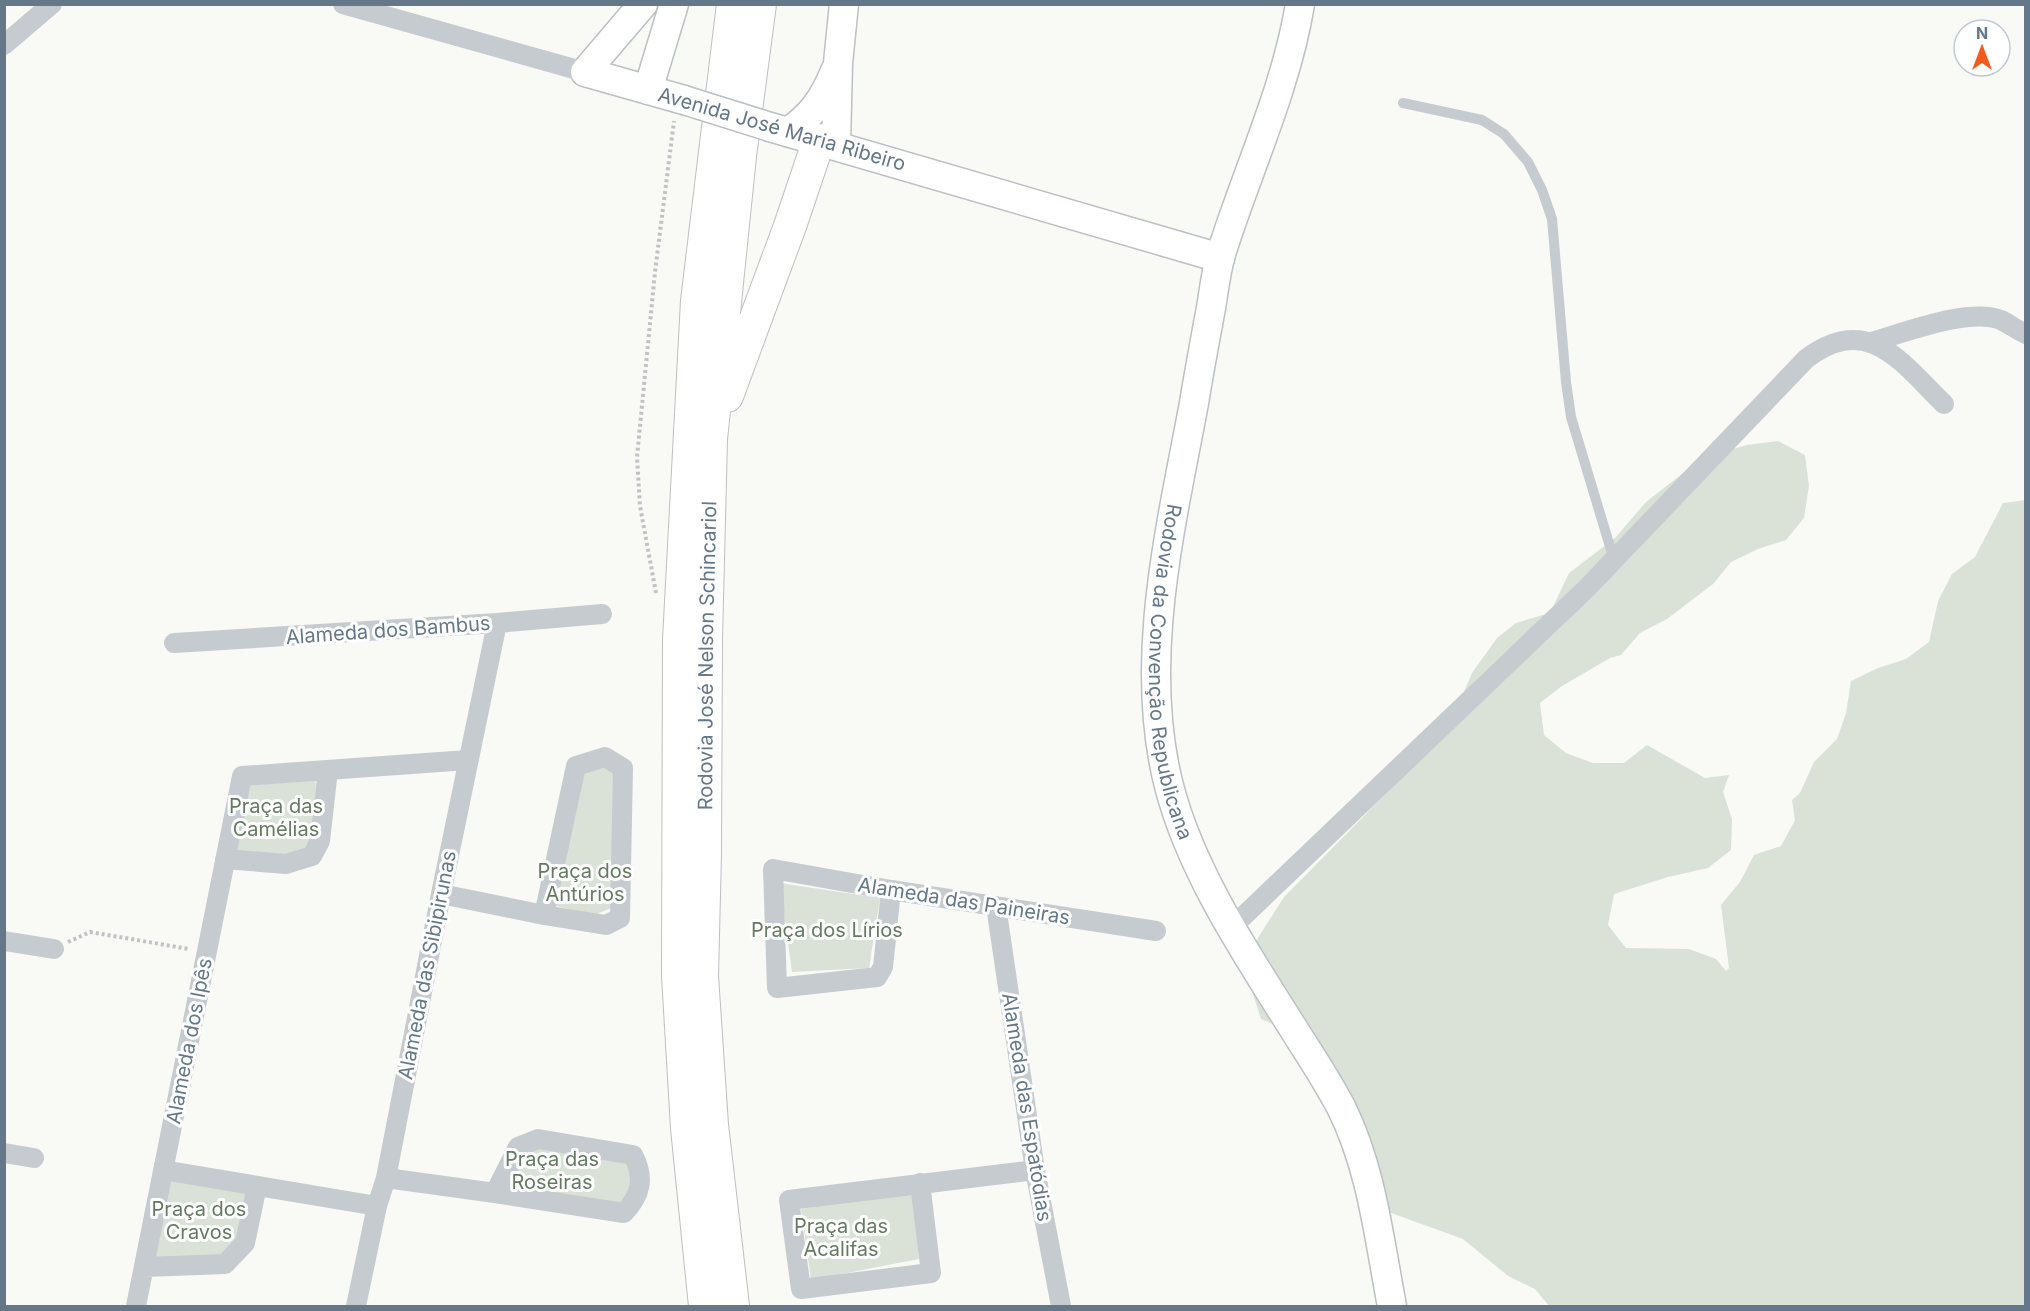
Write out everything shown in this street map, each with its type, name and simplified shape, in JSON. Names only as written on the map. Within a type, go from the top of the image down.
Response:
[{"type":"main road","points":[[585,72],[643,4]]},
{"type":"main road","points":[[648,90],[674,4]]},
{"type":"main road","name":"Rodovia José Nelson Schincariol","points":[[705,1306],[687,1128],[678,976],[679,640],[697,301],[733,4]]},
{"type":"main road","name":"Rodovia José Nelson Schincariol","points":[[733,1306],[712,1125],[702,976],[706,639],[711,439],[736,188],[760,4]]},
{"type":"main road","points":[[711,439],[790,226],[827,143],[844,4]]},
{"type":"main road","name":"Rodovia da Convenção Republicana","points":[[1300,4],[1280,83],[1220,258],[1161,581],[1157,694],[1160,746],[1169,788],[1185,832],[1231,928],[1326,1081],[1356,1140],[1366,1169],[1392,1306]]},
{"type":"main road","points":[[779,130],[805,121],[828,88],[838,63]]},
{"type":"main road","name":"Avenida José Maria Ribeiro","points":[[585,72],[1220,258]]},
{"type":"street","points":[[4,45],[52,4]]},
{"type":"street","name":"Avenida José Maria Ribeiro","points":[[343,4],[585,72]]},
{"type":"street","points":[[1231,928],[1578,596],[1806,359],[1821,348],[1845,340],[1871,342],[1951,319],[1975,317],[1999,319],[2025,334]]},
{"type":"street","points":[[1871,342],[1888,351],[1944,404]]},
{"type":"street","name":"Alameda dos Bambus","points":[[174,643],[497,623],[602,614]]},
{"type":"street","name":"Alameda das Sibipirunas","points":[[356,1306],[376,1206],[386,1178],[497,623]]},
{"type":"street","points":[[441,894],[544,915],[606,925],[620,918],[623,768],[605,757],[576,766],[544,915]]},
{"type":"street","points":[[225,859],[286,864],[312,856],[320,841],[328,771],[468,760]]},
{"type":"street","name":"Alameda dos Ipês","points":[[136,1306],[242,776],[328,771]]},
{"type":"street","name":"Alameda das Paineiras","points":[[891,890],[883,967],[877,977],[777,988],[774,869],[891,890],[1156,931]]},
{"type":"street","name":"Alameda das Espatódias","points":[[996,906],[1035,1170],[1061,1306]]},
{"type":"street","points":[[4,941],[54,949]]},
{"type":"street","points":[[386,1178],[495,1192],[624,1213],[634,1203],[640,1190],[637,1163],[633,1155],[538,1139],[518,1147],[495,1192]]},
{"type":"street","points":[[4,1153],[34,1158]]},
{"type":"street","points":[[163,1170],[376,1206]]},
{"type":"street","points":[[920,1183],[931,1273],[801,1289],[789,1200],[920,1183],[1035,1170]]},
{"type":"street","points":[[144,1267],[225,1264],[245,1243],[257,1186]]},
{"type":"lane","points":[[1402,103],[1482,120],[1497,129],[1528,162],[1542,190],[1552,219],[1571,417],[1614,560]]},
{"type":"path","points":[[54,949],[90,932],[207,951]]},
{"type":"green space","points":[[1778,441],[1805,455],[1809,486],[1804,518],[1786,540],[1758,549],[1731,562],[1713,584],[1667,619],[1640,633],[1621,655],[1610,658],[1562,686],[1540,703],[1544,735],[1566,753],[1593,763],[1624,763],[1647,745],[1705,778],[1729,775],[1723,792],[1732,819],[1731,850],[1708,868],[1668,877],[1614,894],[1608,925],[1626,948],[1689,949],[1716,959],[1726,971],[1729,968],[1721,905],[1740,882],[1754,855],[1781,846],[1795,820],[1792,800],[1800,793],[1814,762],[1837,739],[1846,713],[1851,681],[1878,668],[1906,659],[1929,642],[1938,601],[1952,574],[1975,557],[2003,503],[2025,500],[2025,1306],[1549,1306],[1535,1289],[1508,1276],[1463,1239],[1383,1210],[1309,1047],[1261,1019],[1253,994],[1251,966],[1256,941],[1284,897],[1437,742],[1452,720],[1472,673],[1497,638],[1516,623],[1551,611],[1569,573],[1615,538],[1646,502],[1692,466],[1719,453],[1747,445]]},
{"type":"green space","name":"Praça dos Antúrios","points":[[602,765],[616,771],[614,907],[594,915],[551,905],[579,770]]},
{"type":"green space","name":"Praça das Camélias","points":[[316,775],[315,834],[308,851],[288,860],[229,854],[244,777]]},
{"type":"green space","name":"Praça dos Lírios","points":[[780,883],[880,898],[869,968],[792,972]]},
{"type":"green space","name":"Praça das Roseiras","points":[[539,1143],[627,1159],[634,1187],[623,1208],[504,1187],[519,1151]]},
{"type":"green space","name":"Praça dos Cravos","points":[[165,1173],[255,1187],[244,1242],[224,1262],[147,1265]]},
{"type":"green space","name":"Praça das Acalifas","points":[[914,1190],[919,1259],[811,1280],[801,1209]]}]
